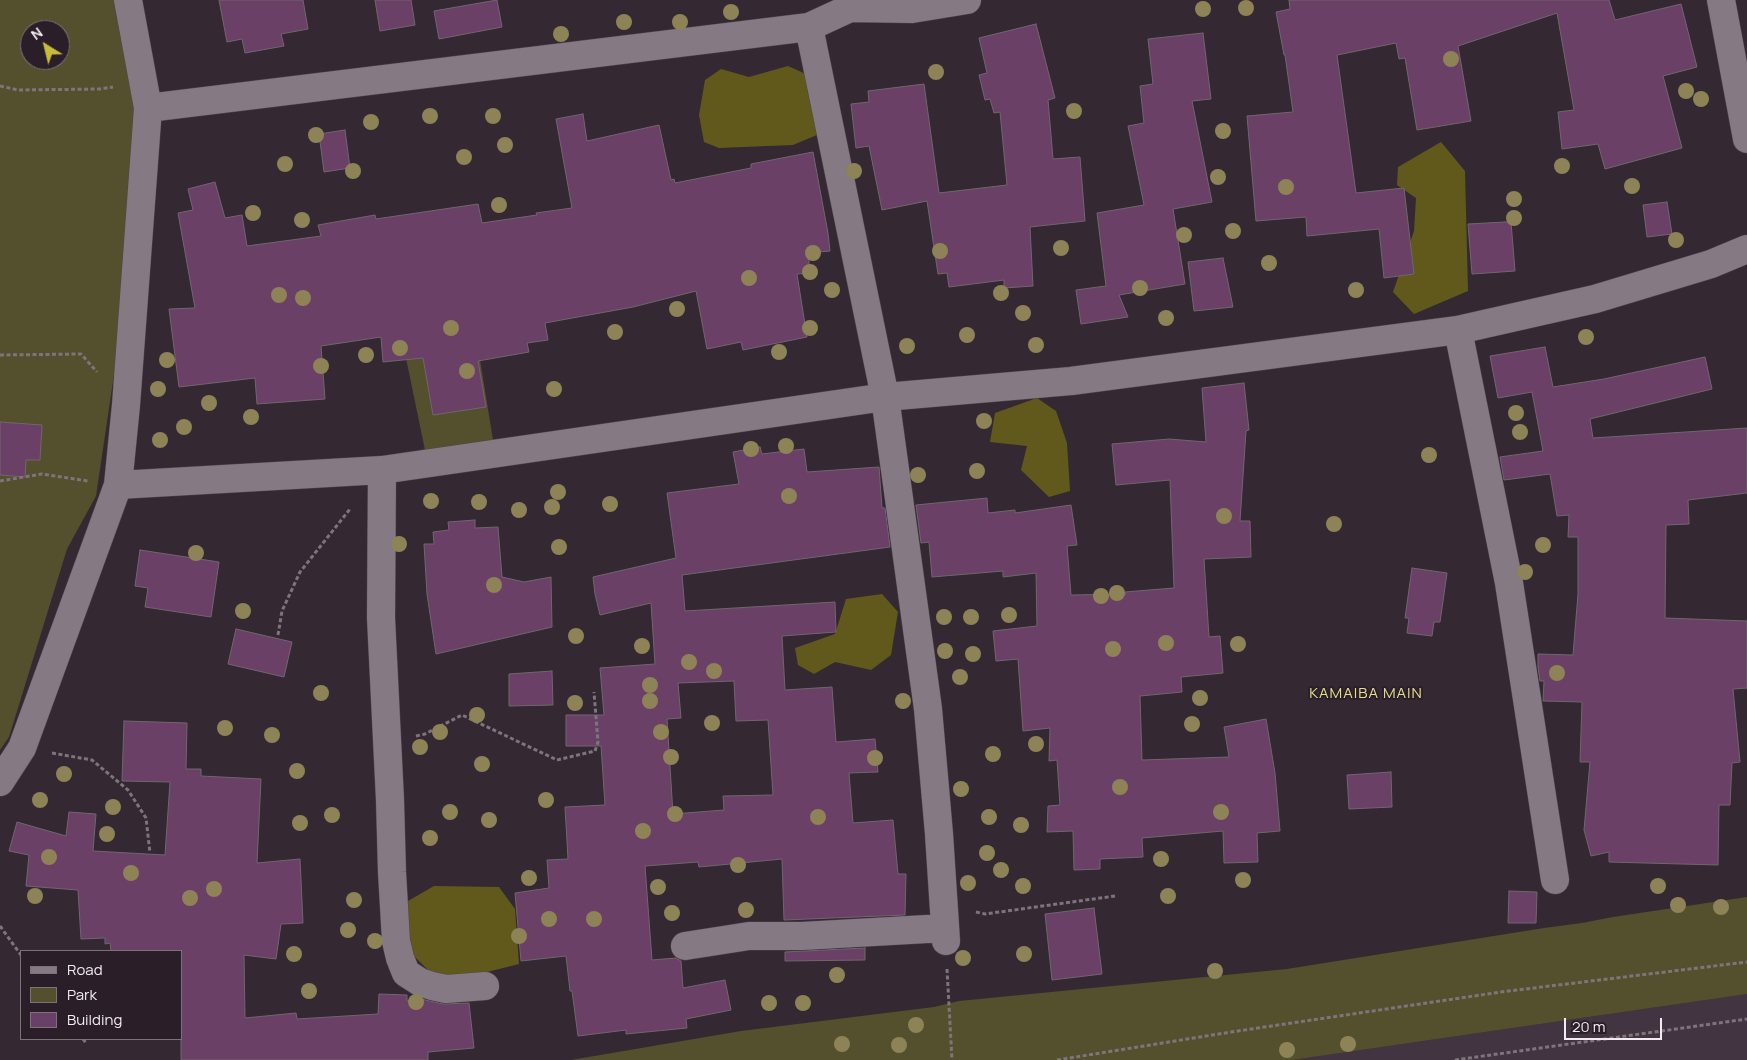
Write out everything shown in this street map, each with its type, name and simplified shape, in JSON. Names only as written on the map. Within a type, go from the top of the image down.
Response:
[{"type":"street","points":[[0,782],[22,748],[118,485],[126,404],[148,108],[128,0]]},
{"type":"street","points":[[148,108],[809,27],[849,4],[912,9],[967,0]]},
{"type":"street","points":[[1721,0],[1747,139]]},
{"type":"street","points":[[685,946],[749,936],[802,936],[945,924],[928,709],[885,397],[809,27]]},
{"type":"street","points":[[118,485],[382,470],[885,397],[1071,381],[1458,330],[1594,299],[1711,264],[1747,249]]},
{"type":"street","points":[[1458,330],[1509,584],[1554,880]]},
{"type":"street","points":[[382,470],[381,618],[396,941],[406,973],[420,982],[446,989],[485,986]]},
{"type":"path","points":[[0,86],[18,90],[100,89],[143,80]]},
{"type":"path","points":[[0,355],[81,354],[126,404]]},
{"type":"path","points":[[0,481],[42,474],[118,485]]},
{"type":"path","points":[[278,634],[282,611],[300,572],[352,507]]},
{"type":"path","points":[[387,745],[425,734],[462,715],[557,760],[594,752],[598,742],[594,692]]},
{"type":"path","points":[[22,748],[92,760],[128,790],[146,818],[150,853]]},
{"type":"path","points":[[952,1060],[945,924],[984,914],[1114,896]]},
{"type":"path","points":[[0,926],[20,954]]},
{"type":"path","points":[[1057,1060],[1241,1030],[1501,992],[1747,962]]},
{"type":"path","points":[[1454,1060],[1747,1019]]},
{"type":"shaded area","points":[[788,66],[808,75],[824,132],[793,145],[719,148],[704,142],[699,115],[705,80],[721,69],[749,77]]},
{"type":"shaded area","points":[[1441,142],[1465,171],[1468,291],[1414,314],[1393,292],[1414,231],[1416,198],[1397,185],[1398,167]]},
{"type":"shaded area","points":[[1037,398],[1056,411],[1067,443],[1070,491],[1049,497],[1021,470],[1027,446],[990,442],[995,413]]},
{"type":"shaded area","points":[[882,594],[898,612],[891,655],[871,670],[835,662],[814,674],[798,665],[795,648],[835,634],[846,599]]},
{"type":"shaded area","points":[[434,886],[499,887],[515,909],[519,964],[459,979],[430,972],[408,950],[401,905]]},
{"type":"shaded area","points":[[1747,994],[1747,1060],[1292,1060]]},
{"type":"green space","points":[[0,0],[120,0],[145,116],[124,307],[96,496],[67,549],[9,737],[0,750]]},
{"type":"green space","points":[[465,267],[493,440],[425,450],[389,276]]},
{"type":"green space","points":[[1747,897],[1747,994],[1292,1060],[571,1060],[741,1031],[934,1007],[959,1001],[1287,969]]},
{"type":"building","points":[[219,0],[303,0],[308,29],[281,34],[284,46],[245,53],[242,39],[227,42]]},
{"type":"building","points":[[375,0],[411,0],[415,25],[380,31]]},
{"type":"building","points":[[497,0],[502,27],[439,39],[434,11]]},
{"type":"building","points":[[1289,0],[1609,0],[1615,20],[1681,4],[1697,67],[1663,76],[1682,148],[1605,169],[1598,144],[1562,149],[1558,112],[1574,110],[1557,13],[1458,46],[1471,121],[1417,130],[1405,58],[1399,59],[1396,43],[1337,55],[1356,193],[1404,188],[1414,274],[1384,278],[1379,229],[1307,236],[1306,217],[1256,221],[1247,116],[1293,112],[1285,55],[1276,12],[1290,9]]},
{"type":"building","points":[[1036,24],[1055,98],[1048,100],[1053,159],[1080,157],[1085,221],[1030,227],[1033,286],[1004,288],[1004,280],[949,287],[947,273],[938,274],[927,201],[882,210],[869,146],[856,148],[851,104],[869,102],[868,91],[924,84],[939,193],[1007,185],[1000,112],[994,113],[990,99],[985,100],[979,75],[987,73],[979,38]]},
{"type":"building","points":[[1203,33],[1211,99],[1192,101],[1212,202],[1173,209],[1185,284],[1119,295],[1128,317],[1081,324],[1076,290],[1106,286],[1097,213],[1144,205],[1128,126],[1144,123],[1140,86],[1153,84],[1148,39]]},
{"type":"building","points":[[583,114],[587,141],[659,125],[671,180],[674,179],[675,183],[751,168],[751,164],[813,152],[830,251],[808,253],[810,273],[797,274],[807,337],[743,350],[741,342],[707,349],[696,291],[633,307],[545,323],[548,340],[527,343],[529,352],[478,361],[486,407],[433,415],[423,358],[383,362],[381,337],[321,346],[325,399],[257,404],[255,378],[179,387],[169,309],[195,308],[178,213],[193,210],[188,189],[215,182],[225,218],[242,215],[247,246],[321,236],[318,225],[375,215],[376,219],[478,204],[482,223],[537,215],[536,213],[572,208],[556,119]]},
{"type":"building","points":[[345,130],[350,168],[324,172],[319,134]]},
{"type":"building","points":[[1667,202],[1672,234],[1647,237],[1643,205]]},
{"type":"building","points":[[1511,222],[1515,271],[1472,274],[1468,224]]},
{"type":"building","points":[[1223,258],[1233,307],[1194,311],[1188,262]]},
{"type":"building","points":[[1545,347],[1553,387],[1604,379],[1705,357],[1712,389],[1590,419],[1593,438],[1747,428],[1747,493],[1688,500],[1689,524],[1666,525],[1665,618],[1747,621],[1747,688],[1733,689],[1740,762],[1732,763],[1730,805],[1719,805],[1718,865],[1609,862],[1609,852],[1591,856],[1584,830],[1590,762],[1580,762],[1582,702],[1543,701],[1544,681],[1540,681],[1538,667],[1538,654],[1573,655],[1578,594],[1578,537],[1568,537],[1569,515],[1557,516],[1550,474],[1504,480],[1500,457],[1543,451],[1532,392],[1498,398],[1490,356]]},
{"type":"building","points":[[1244,383],[1249,430],[1246,431],[1240,521],[1250,521],[1251,557],[1204,559],[1209,637],[1220,636],[1223,673],[1181,677],[1182,692],[1140,696],[1142,760],[1229,757],[1224,727],[1266,719],[1275,773],[1280,831],[1257,833],[1258,862],[1224,863],[1223,831],[1142,838],[1143,857],[1100,859],[1100,869],[1074,870],[1073,831],[1047,832],[1048,806],[1060,805],[1057,760],[1049,761],[1050,728],[1023,731],[1018,659],[996,661],[993,631],[1037,626],[1036,573],[1003,577],[1003,571],[932,577],[929,542],[921,543],[916,505],[987,498],[988,513],[1015,510],[1015,513],[1071,505],[1077,545],[1067,546],[1071,595],[1126,594],[1125,592],[1174,588],[1170,480],[1116,485],[1112,444],[1169,439],[1206,442],[1202,388]]},
{"type":"building","points":[[0,422],[42,425],[40,460],[26,460],[25,477],[0,475]]},
{"type":"building","points":[[760,447],[762,454],[804,449],[807,472],[879,467],[882,508],[885,508],[890,547],[682,575],[685,611],[835,602],[836,632],[782,636],[785,690],[832,687],[836,742],[875,739],[878,772],[849,773],[853,823],[893,820],[898,874],[906,874],[905,915],[784,920],[782,859],[699,867],[698,862],[645,866],[652,960],[676,958],[681,961],[683,988],[725,980],[731,1010],[686,1019],[687,1028],[626,1034],[626,1030],[578,1036],[566,956],[521,961],[515,893],[549,888],[547,860],[568,859],[565,807],[605,805],[601,746],[566,746],[566,715],[604,715],[600,668],[655,664],[651,603],[600,615],[593,577],[676,558],[667,493],[739,484],[733,452]],"holes":[[[734,681],[736,721],[768,720],[773,795],[723,796],[724,810],[673,814],[667,719],[681,718],[678,683]]]},
{"type":"building","points":[[475,520],[475,528],[498,527],[502,577],[524,582],[551,577],[552,627],[436,654],[427,594],[424,544],[434,544],[433,532],[449,530],[448,522]]},
{"type":"building","points":[[140,550],[219,562],[211,617],[145,607],[148,588],[135,586]]},
{"type":"building","points":[[1412,568],[1447,573],[1440,622],[1434,622],[1432,636],[1407,633],[1409,618],[1405,618]]},
{"type":"building","points":[[236,629],[292,642],[284,677],[228,664]]},
{"type":"building","points":[[552,671],[553,705],[509,706],[509,674]]},
{"type":"building","points":[[124,721],[187,723],[186,769],[201,769],[201,776],[261,779],[257,863],[300,859],[303,923],[281,924],[276,959],[244,955],[245,1018],[296,1013],[297,1019],[378,1014],[379,994],[407,995],[407,1001],[421,999],[443,1004],[469,1003],[474,1048],[428,1052],[428,1060],[181,1060],[182,950],[111,950],[110,943],[105,944],[105,938],[81,939],[78,890],[26,886],[29,855],[9,851],[17,822],[66,836],[69,812],[96,814],[93,851],[165,855],[170,782],[122,781]]},
{"type":"building","points":[[1391,772],[1392,807],[1349,809],[1347,775]]},
{"type":"building","points":[[1509,891],[1537,892],[1536,923],[1508,923]]},
{"type":"building","points":[[1094,908],[1102,974],[1052,980],[1045,914]]},
{"type":"building","points":[[865,948],[865,960],[785,961],[785,952]]},
{"type":"district","name":"KAMAIBA MAIN","points":[[1366,694]]}]
